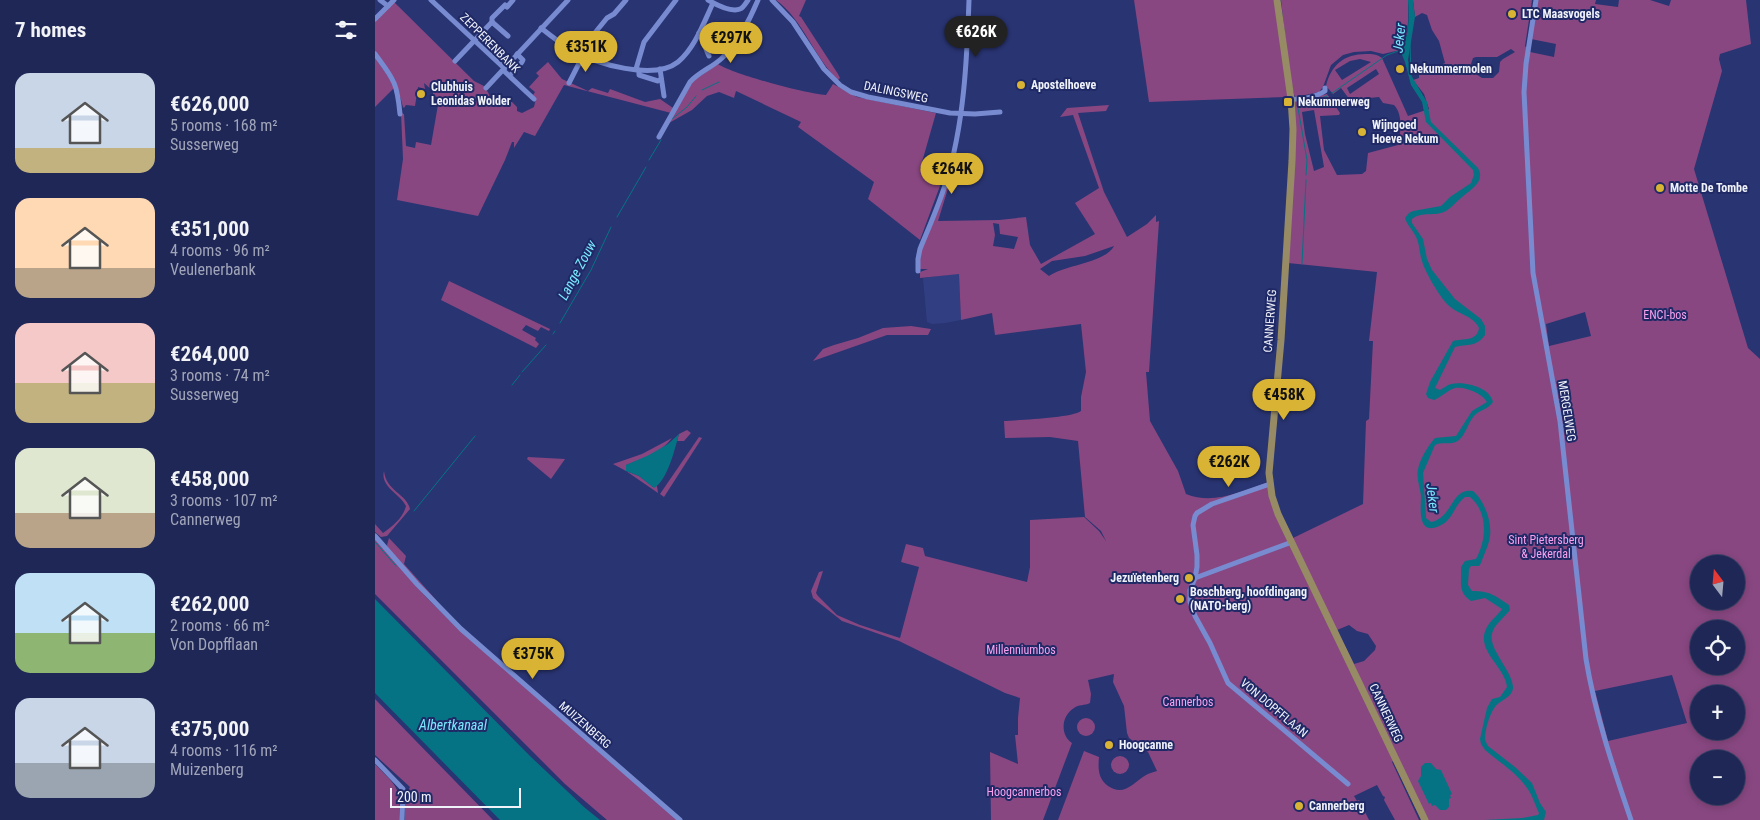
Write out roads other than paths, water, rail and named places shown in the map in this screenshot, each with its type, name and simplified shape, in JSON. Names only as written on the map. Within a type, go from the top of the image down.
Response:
[{"type":"main road","name":"CANNERWEG","points":[[1277,0],[1291,99],[1293,161],[1281,340],[1269,465],[1270,484],[1274,503],[1425,820]]},
{"type":"street","points":[[380,0],[387,6]]},
{"type":"street","points":[[375,19],[394,0]]},
{"type":"street","name":"ZEPPERENBANK","points":[[431,0],[475,40],[535,100]]},
{"type":"street","points":[[500,0],[505,5]]},
{"type":"street","points":[[455,60],[493,22],[492,18],[513,0]]},
{"type":"street","points":[[486,88],[568,0]]},
{"type":"street","points":[[569,83],[594,34],[626,0]]},
{"type":"street","points":[[661,79],[658,81],[639,75],[638,70],[644,42],[676,0]]},
{"type":"street","points":[[708,0],[737,10],[742,8],[748,0]]},
{"type":"street","points":[[659,137],[690,82],[725,56],[748,20],[758,0]]},
{"type":"street","name":"DALINGSWEG","points":[[771,0],[793,22],[824,69],[840,85],[851,92],[960,115],[1000,112]]},
{"type":"street","points":[[918,271],[920,249],[947,181],[960,115],[968,35],[969,0]]},
{"type":"street","name":"MERGELWEG","points":[[1536,0],[1526,64],[1524,92],[1533,273],[1560,421],[1589,682],[1631,820]]},
{"type":"street","points":[[541,28],[561,44],[582,55],[616,66],[638,70],[660,69],[680,60],[699,33],[713,3]]},
{"type":"street","points":[[493,22],[507,36]]},
{"type":"street","points":[[699,33],[709,56]]},
{"type":"street","points":[[375,54],[394,80],[397,88],[400,114]]},
{"type":"street","points":[[511,73],[522,62],[517,54]]},
{"type":"street","points":[[660,69],[665,96]]},
{"type":"street","points":[[1291,99],[1321,93],[1325,91],[1325,88]]},
{"type":"street","name":"VON DOPFFLAAN","points":[[1270,484],[1217,502],[1197,513],[1193,519],[1197,555],[1195,578],[1189,594],[1192,609],[1228,683],[1348,784]]},
{"type":"street","name":"MUIZENBERG","points":[[375,536],[417,584],[461,629],[680,820]]},
{"type":"street","points":[[381,544],[387,538]]},
{"type":"street","points":[[1195,578],[1292,542]]},
{"type":"street","points":[[375,760],[403,789],[402,820]]},
{"type":"water","points":[[1408,0],[1413,0],[1415,17],[1408,60],[1411,75],[1427,102],[1431,122],[1478,168],[1480,173],[1479,182],[1448,210],[1437,214],[1420,215],[1412,219],[1412,223],[1423,239],[1427,259],[1432,270],[1455,299],[1481,319],[1485,326],[1485,335],[1479,342],[1455,347],[1435,388],[1440,390],[1451,384],[1469,384],[1487,392],[1493,402],[1474,416],[1459,440],[1453,443],[1435,445],[1423,473],[1426,518],[1431,522],[1444,515],[1456,498],[1466,491],[1473,491],[1477,495],[1486,511],[1490,524],[1488,546],[1479,566],[1471,566],[1469,569],[1468,585],[1472,591],[1488,593],[1509,605],[1510,610],[1496,625],[1492,637],[1496,652],[1509,674],[1513,688],[1508,697],[1493,710],[1485,740],[1488,746],[1532,783],[1546,812],[1544,820],[1484,820],[1522,818],[1538,815],[1539,813],[1531,794],[1523,783],[1485,750],[1480,739],[1487,708],[1492,699],[1500,697],[1507,687],[1505,679],[1484,643],[1487,627],[1502,609],[1485,598],[1471,601],[1464,594],[1461,586],[1461,567],[1465,561],[1476,559],[1484,535],[1483,518],[1480,510],[1470,497],[1465,497],[1447,521],[1437,527],[1426,527],[1421,518],[1418,472],[1425,453],[1435,438],[1456,436],[1472,411],[1487,402],[1478,394],[1464,388],[1452,389],[1434,400],[1428,398],[1426,394],[1430,382],[1453,341],[1469,339],[1475,336],[1479,328],[1469,318],[1448,305],[1437,290],[1424,266],[1417,238],[1405,218],[1413,211],[1441,206],[1450,197],[1471,183],[1474,175],[1473,170],[1426,122],[1422,102],[1411,85],[1400,50],[1407,33],[1409,19]]},
{"type":"water","points":[[679,434],[667,471],[659,484],[654,488],[639,476],[626,471],[626,465],[668,444]]},
{"type":"water","name":"Albertkanaal","points":[[375,599],[530,756],[600,820],[500,820],[375,693]]},
{"type":"water","points":[[1425,763],[1431,763],[1436,769],[1441,770],[1452,794],[1449,799],[1449,807],[1446,810],[1440,810],[1435,805],[1429,804],[1418,781],[1421,776],[1421,767]]},
{"type":"waterway","name":"Jeker","points":[[1410,42],[1411,76]]},
{"type":"waterway","name":"Jeker","points":[[1332,93],[1387,55],[1401,50]]},
{"type":"waterway","name":"Lange Zouw","points":[[702,90],[719,82]]},
{"type":"waterway","name":"Lange Zouw","points":[[672,119],[687,107],[696,96]]},
{"type":"waterway","points":[[1306,175],[1307,160],[1298,108],[1299,105],[1327,96]]},
{"type":"waterway","name":"Lange Zouw","points":[[649,160],[661,140]]},
{"type":"waterway","name":"Lange Zouw","points":[[617,217],[646,167]]},
{"type":"waterway","points":[[1302,264],[1306,180]]},
{"type":"waterway","name":"Lange Zouw","points":[[560,323],[591,270],[611,227]]},
{"type":"waterway","name":"Lange Zouw","points":[[522,372],[546,345]]},
{"type":"waterway","name":"Lange Zouw","points":[[512,385],[520,375]]},
{"type":"waterway","name":"Lange Zouw","points":[[414,511],[475,436]]},
{"type":"waterway","points":[[375,542],[396,566]]},
{"type":"place","name":"LTC Maasvogels","points":[[1512,14]]},
{"type":"place","name":"Nekummermolen","points":[[1400,69]]},
{"type":"place","name":"Apostelhoeve","points":[[1021,85]]},
{"type":"place","name":"Clubhuis Leonidas Wolder","points":[[421,94]]},
{"type":"place","name":"Nekummerweg","points":[[1288,102]]},
{"type":"place","name":"Wijngoed Hoeve Nekum","points":[[1362,132]]},
{"type":"place","name":"Motte De Tombe","points":[[1660,188]]},
{"type":"place","name":"Jezuïetenberg","points":[[1189,578]]},
{"type":"place","name":"Boschberg, hoofdingang (NATO-berg)","points":[[1180,599]]},
{"type":"place","name":"Hoogcanne","points":[[1109,745]]},
{"type":"place","name":"Cannerberg","points":[[1299,806]]},
{"type":"park label","name":"ENCI-bos","points":[[1665,315]]},
{"type":"park label","name":"Sint Pietersberg & Jekerdal","points":[[1546,547]]},
{"type":"park label","name":"Millenniumbos","points":[[1021,650]]},
{"type":"park label","name":"Cannerbos","points":[[1188,702]]},
{"type":"park label","name":"Hoogcannerbos","points":[[1024,792]]}]
